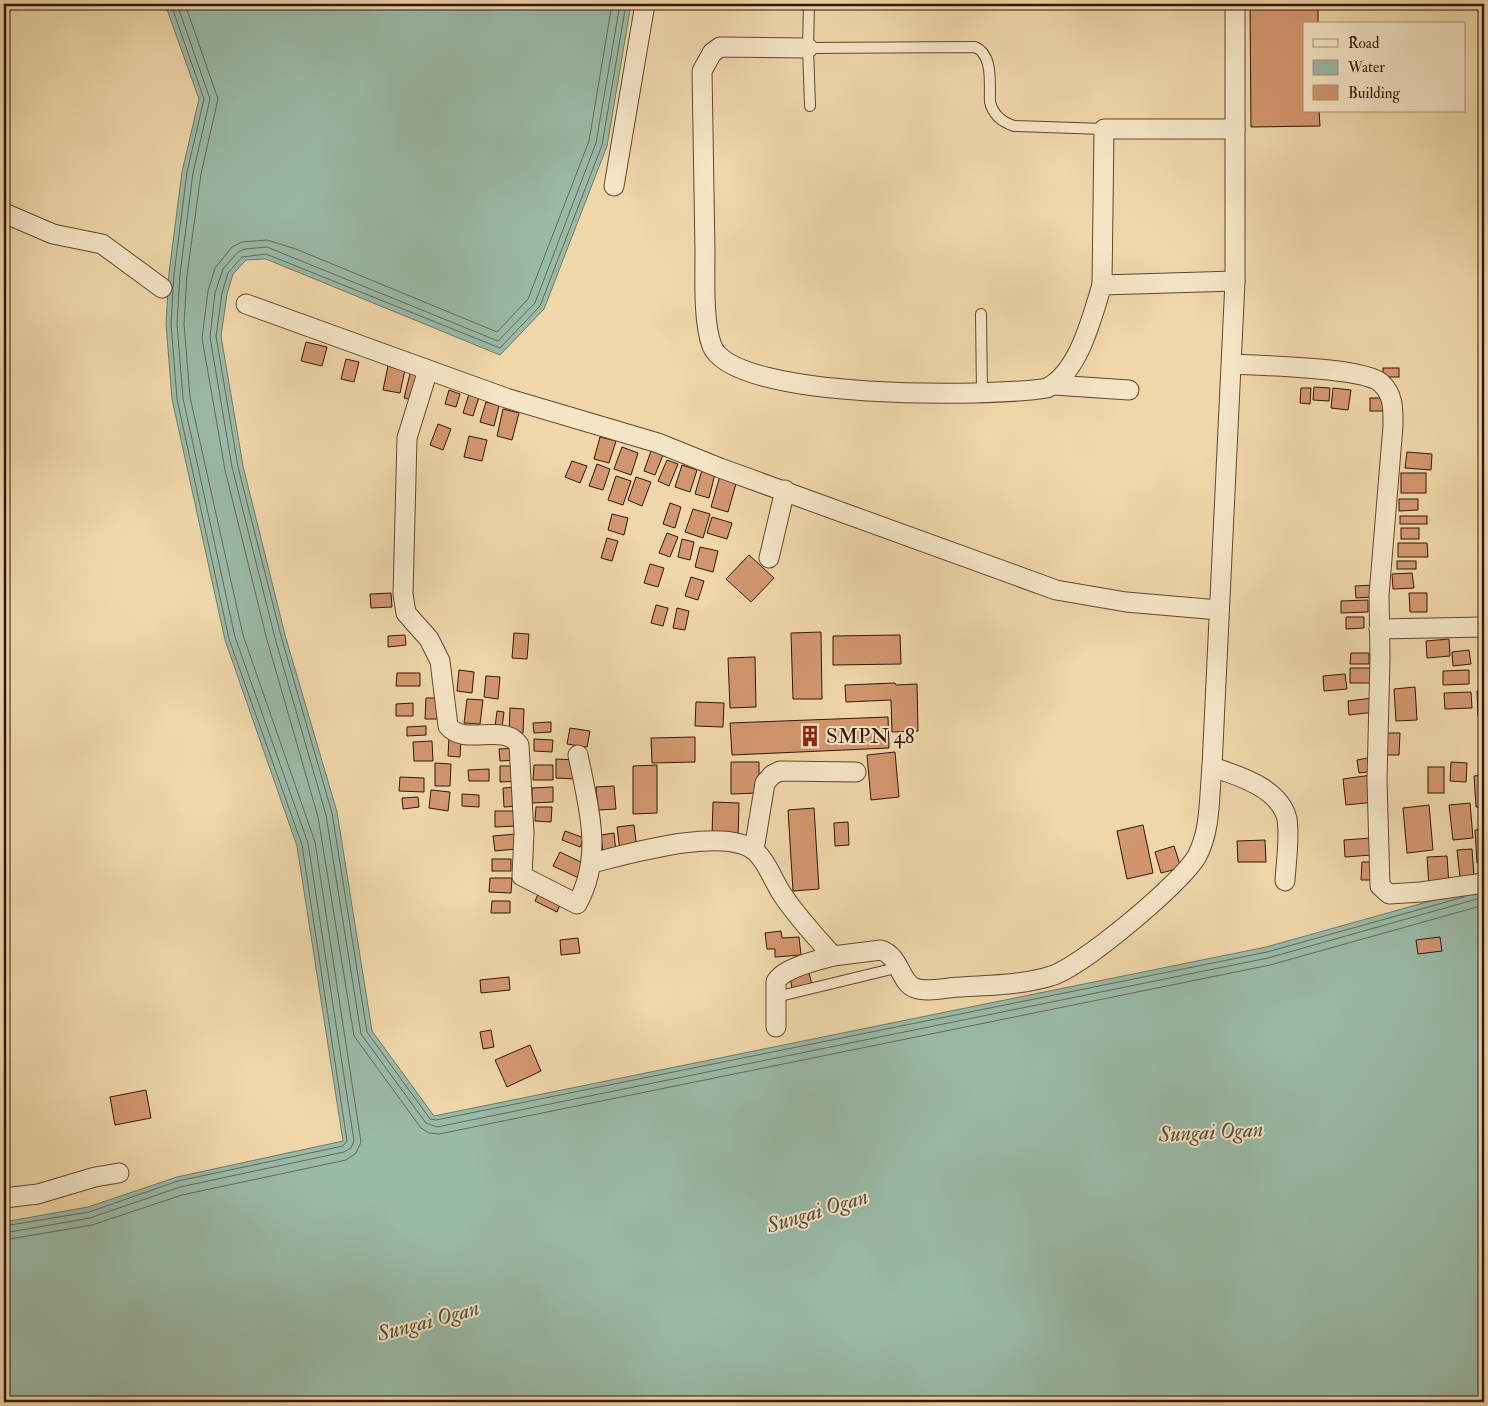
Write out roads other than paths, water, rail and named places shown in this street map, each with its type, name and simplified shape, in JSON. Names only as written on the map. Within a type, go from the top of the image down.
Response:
[{"type":"street","points":[[614,186],[645,4]]},
{"type":"street","points":[[776,1027],[776,982],[778,977],[808,963],[833,956],[881,950],[890,954],[910,984],[921,989],[993,985],[1050,977],[1071,967],[1174,884],[1188,870],[1201,847],[1208,814],[1212,767],[1233,364],[1235,281],[1235,4]]},
{"type":"street","points":[[808,48],[720,47],[712,53],[702,71],[705,291],[709,336],[712,347],[717,354],[735,368],[777,380],[854,389],[931,394],[982,393],[1041,389],[1054,385],[1129,390]]},
{"type":"street","points":[[1054,385],[1066,372],[1081,345],[1102,285],[1104,129],[1235,129]]},
{"type":"street","points":[[4,213],[53,234],[102,244],[162,288]]},
{"type":"street","points":[[1102,285],[1235,281]]},
{"type":"street","points":[[246,304],[506,398],[658,443],[1056,590],[1126,602],[1219,610]]},
{"type":"street","points":[[1233,364],[1358,373],[1380,382],[1390,396],[1393,403],[1393,426],[1379,595],[1377,780],[1380,886],[1389,894],[1421,892],[1484,883]]},
{"type":"street","points":[[428,370],[408,438],[404,535],[404,606],[412,622],[435,648],[440,661],[448,726],[458,734],[509,736],[519,745],[524,833],[522,876],[577,904],[587,883],[592,863],[587,800],[578,755]]},
{"type":"street","points":[[769,558],[785,490]]},
{"type":"street","points":[[1379,629],[1484,627]]},
{"type":"street","points":[[1212,767],[1247,778],[1260,786],[1282,808],[1287,821],[1285,881]]},
{"type":"street","points":[[754,850],[765,783],[772,775],[780,771],[856,772]]},
{"type":"street","points":[[592,863],[650,849],[698,842],[734,842],[744,844],[763,859],[781,894],[833,956]]},
{"type":"street","points":[[4,1198],[38,1194],[95,1177],[119,1173]]},
{"type":"lane","points":[[808,4],[810,106]]},
{"type":"lane","points":[[808,48],[975,48],[984,53],[988,61],[991,108],[1001,120],[1014,126],[1104,129]]},
{"type":"lane","points":[[981,314],[982,393]]},
{"type":"lane","points":[[776,996],[900,967]]},
{"type":"water","name":"Sungai Ogan","points":[[165,4],[631,4],[607,146],[544,309],[500,355],[266,259],[246,260],[233,274],[227,294],[221,336],[243,466],[285,635],[337,812],[372,1031],[434,1116],[1266,947],[1484,886],[1484,1402],[4,1402],[4,1222],[88,1207],[177,1177],[343,1141],[297,846],[225,640],[172,399],[166,324],[169,273],[182,172],[199,99]]},
{"type":"place","name":"SMPN 48","points":[[810,736]]}]
